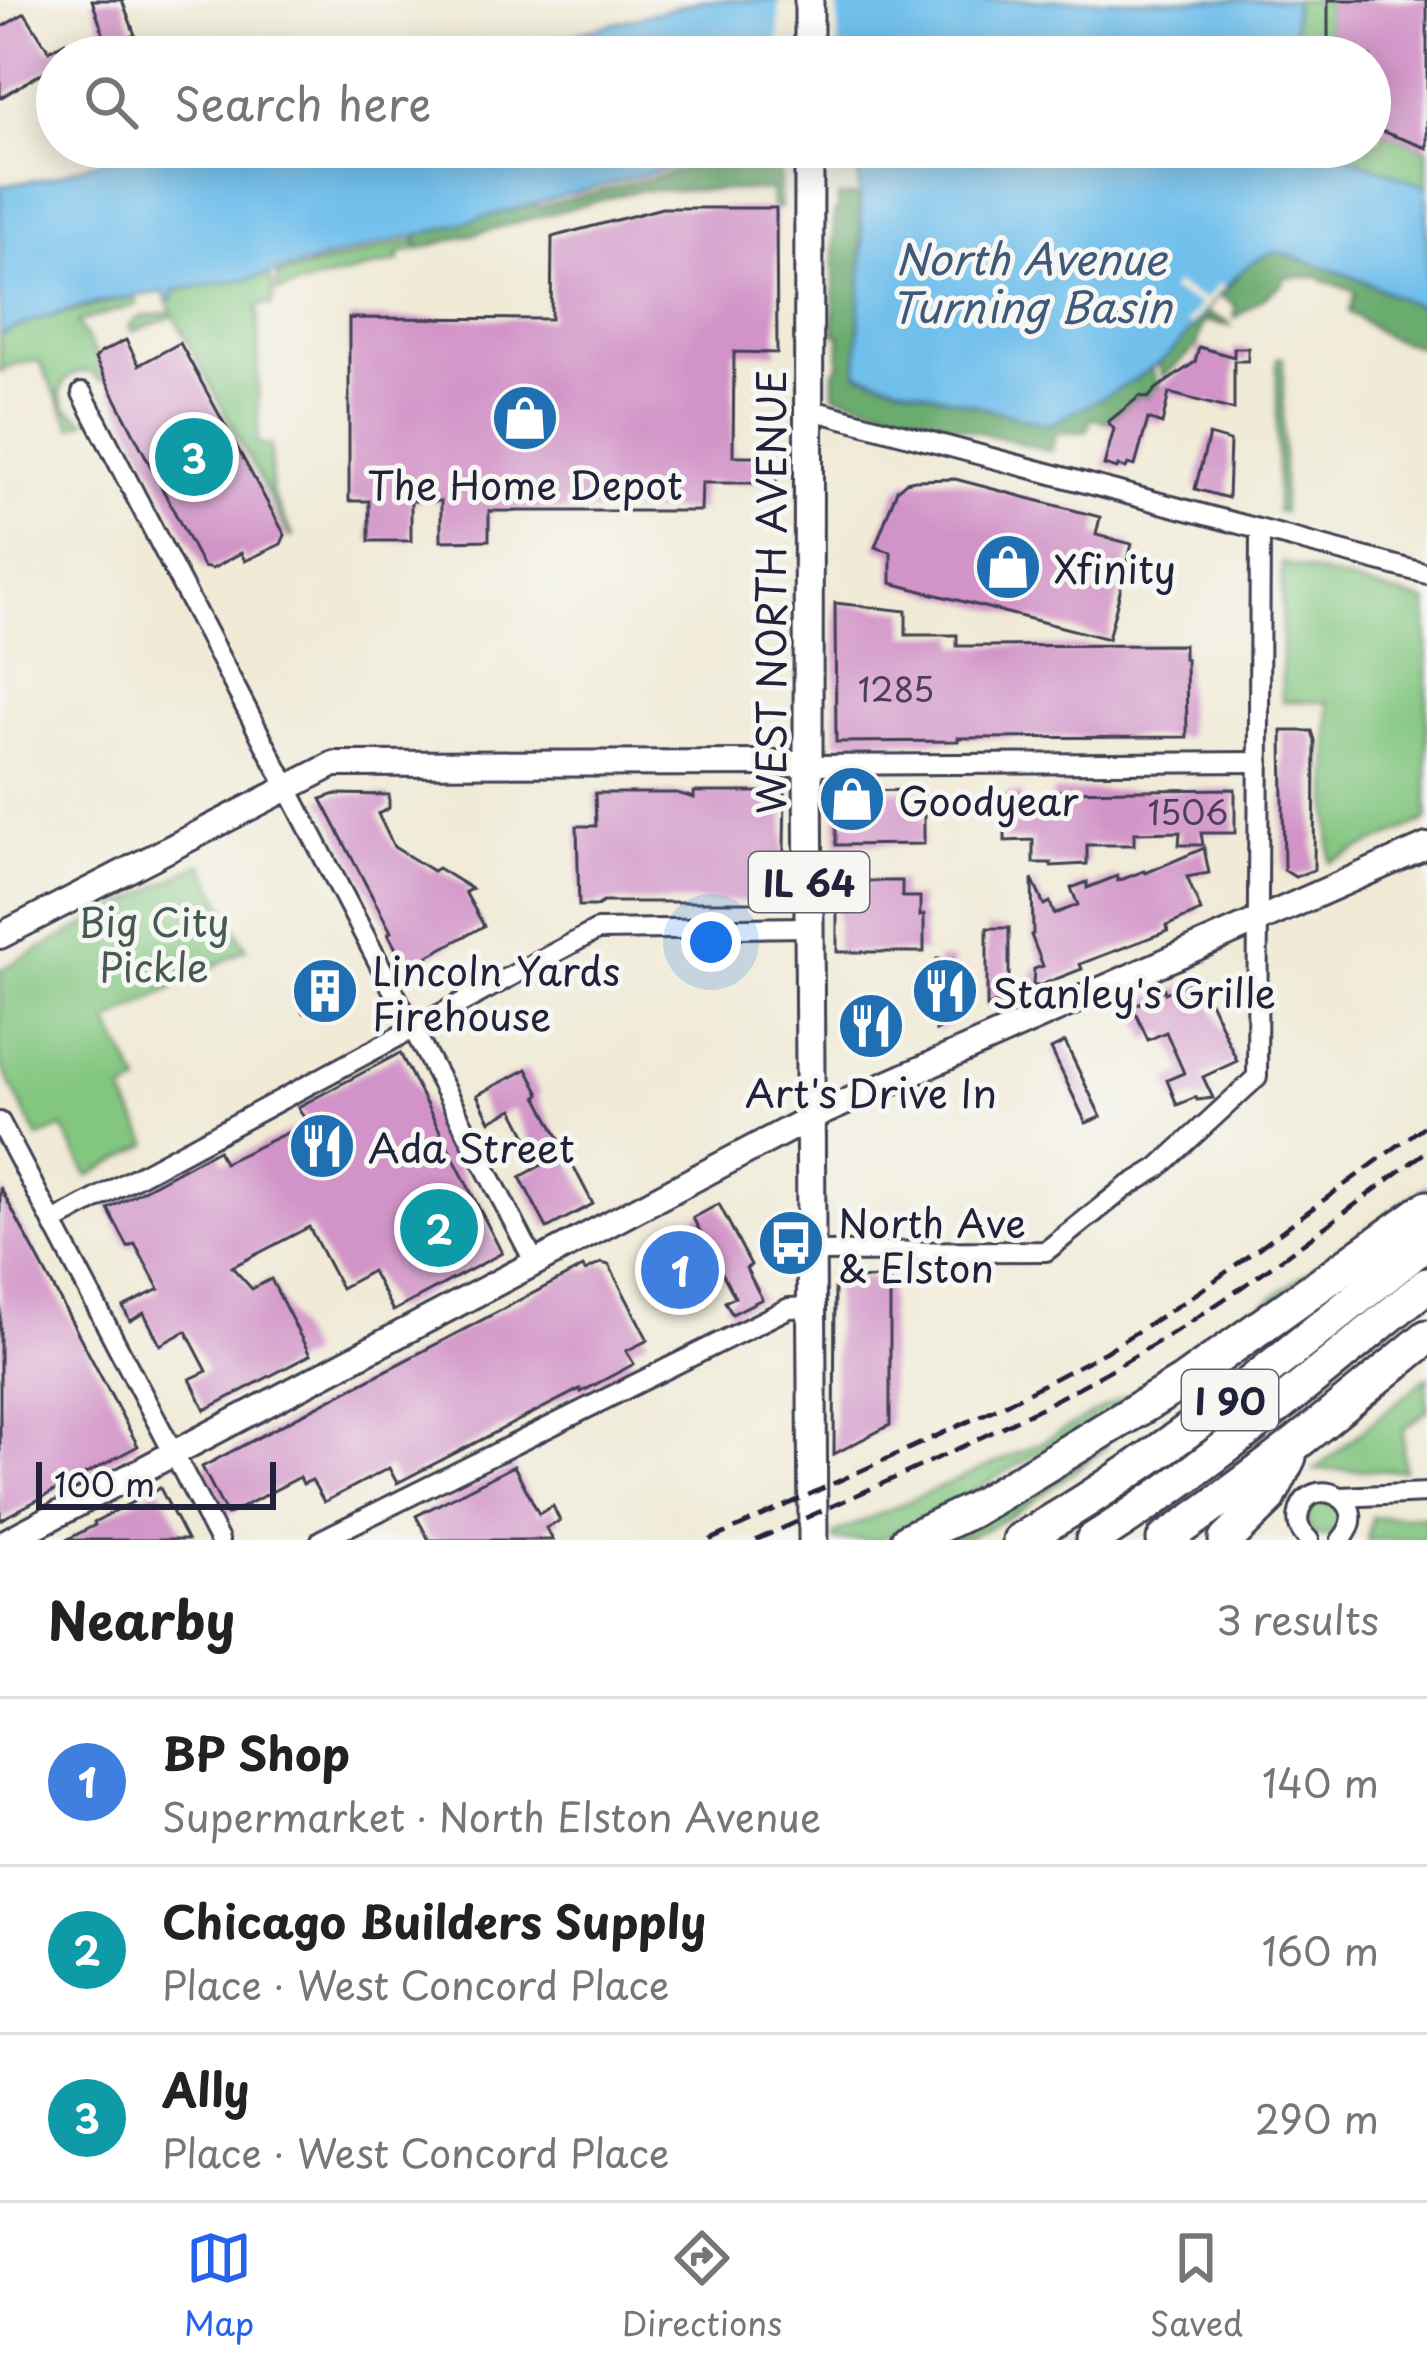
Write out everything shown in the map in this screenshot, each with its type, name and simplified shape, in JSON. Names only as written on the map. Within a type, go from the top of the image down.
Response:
[{"type":"highway","points":[[908,1540],[972,1510],[1183,1382],[1427,1208]]},
{"type":"highway","name":"I 90","points":[[1020,1540],[1201,1424],[1427,1242]]},
{"type":"highway","name":"I 90","points":[[1093,1540],[1155,1501],[1427,1286]]},
{"type":"highway","name":"I 90","points":[[1164,1540],[1294,1447],[1427,1337]]},
{"type":"highway","points":[[1226,1540],[1268,1498],[1294,1447]]},
{"type":"main road","points":[[809,0],[809,36]]},
{"type":"main road","name":"WEST NORTH AVENUE","points":[[808,168],[813,1540]]},
{"type":"main road","points":[[0,936],[334,764],[808,765]]},
{"type":"main road","points":[[9,1540],[810,1118],[1427,846]]},
{"type":"street","points":[[82,393],[535,1263]]},
{"type":"street","points":[[808,409],[1427,574]]},
{"type":"street","points":[[811,1252],[1046,1251],[1158,1168],[1257,1077],[1260,530]]},
{"type":"street","points":[[808,765],[1259,762]]},
{"type":"street","points":[[53,1222],[597,930],[809,927]]},
{"type":"street","points":[[0,1121],[219,1540]]},
{"type":"street","points":[[321,1540],[789,1308],[811,1307]]},
{"type":"street","points":[[1309,1540],[1299,1524],[1300,1508],[1310,1496],[1325,1492],[1340,1497],[1427,1493]]},
{"type":"street","points":[[1340,1497],[1352,1520],[1341,1540]]},
{"type":"green space","points":[[1294,0],[1328,0],[1328,36],[1294,36]]},
{"type":"green space","points":[[1391,135],[1427,148],[1427,187],[1378,168],[1391,168]]},
{"type":"green space","points":[[690,168],[779,168],[780,208],[772,208],[771,190],[639,190],[418,249],[415,235],[535,203],[537,208]]},
{"type":"green space","points":[[838,196],[859,196],[863,285],[858,374],[1049,425],[1151,368],[1159,387],[1108,422],[1091,418],[1087,431],[1056,433],[1051,451],[834,394],[840,337],[834,333]]},
{"type":"green space","points":[[416,240],[418,249],[398,254],[399,261],[278,291],[277,276]]},
{"type":"green space","points":[[1272,252],[1427,307],[1427,348],[1388,338],[1349,312],[1355,292],[1317,277],[1284,277],[1283,284],[1235,318],[1235,305],[1220,296],[1249,263]]},
{"type":"green space","points":[[269,274],[272,305],[258,305],[258,445],[271,446],[271,491],[290,537],[174,316],[132,332],[128,326],[141,317],[172,312],[167,300],[173,299],[171,291]]},
{"type":"green space","points":[[136,296],[137,305],[77,322],[105,378],[78,372],[66,380],[60,394],[65,408],[86,421],[72,428],[39,361],[15,364],[0,372],[0,335],[24,323]]},
{"type":"green space","points":[[1205,313],[1231,326],[1204,321],[1196,348],[1163,377],[1158,363]]},
{"type":"green space","points":[[1277,358],[1283,358],[1283,512],[1277,511]]},
{"type":"green space","points":[[1282,563],[1427,602],[1427,820],[1330,862],[1328,702],[1282,701]]},
{"type":"green space","name":"Big City Pickle","points":[[202,863],[246,949],[108,1022],[140,1084],[123,1094],[149,1144],[88,1176],[62,1127],[38,1138],[0,1064],[0,970]]},
{"type":"green space","points":[[1427,1186],[1427,1197],[1187,1368],[917,1523],[878,1540],[835,1540],[834,1534],[1038,1444],[1174,1368]]},
{"type":"green space","points":[[1427,1377],[1427,1411],[1403,1430],[1404,1470],[1315,1470]]},
{"type":"green space","points":[[1108,1446],[1007,1518],[945,1540]]},
{"type":"green space","points":[[1324,1502],[1336,1507],[1341,1519],[1336,1531],[1324,1536],[1312,1531],[1307,1519],[1312,1507]]},
{"type":"green space","points":[[1427,1516],[1427,1540],[1367,1540],[1372,1517]]},
{"type":"water","points":[[703,0],[1294,0],[1294,36],[567,36]]},
{"type":"water","points":[[79,168],[670,168],[258,277],[172,291],[174,299],[167,300],[163,292],[100,303],[0,335],[0,186]]},
{"type":"water","name":"North Avenue Turning Basin","points":[[858,168],[1378,168],[1427,187],[1427,307],[1280,252],[1263,257],[1232,280],[1164,359],[1049,425],[857,373],[863,242]]},
{"type":"pier","points":[[779,0],[838,0],[838,36],[779,36]]},
{"type":"pier","points":[[1220,283],[1225,286],[1191,326],[1187,322],[1201,305],[1170,291],[1173,284],[1205,300]]},
{"type":"building","points":[[92,0],[122,0],[135,35],[104,36]]},
{"type":"building","points":[[1328,0],[1427,0],[1427,148],[1391,135],[1391,36],[1328,36]]},
{"type":"building","points":[[25,13],[40,36],[36,77],[0,98],[0,28]]},
{"type":"building","name":"The Home Depot","points":[[662,208],[776,208],[777,353],[734,352],[733,456],[776,456],[776,483],[702,483],[701,511],[489,511],[489,540],[441,541],[441,501],[411,501],[411,541],[369,541],[369,501],[349,501],[349,318],[551,319],[552,237]]},
{"type":"building","points":[[126,340],[139,365],[180,343],[285,535],[281,544],[245,561],[241,553],[212,569],[203,567],[95,359]]},
{"type":"building","points":[[1199,347],[1234,357],[1234,348],[1248,348],[1248,361],[1234,361],[1234,410],[1169,393],[1162,424],[1148,419],[1135,466],[1104,465],[1114,429],[1108,422],[1195,362]]},
{"type":"building","points":[[1209,435],[1230,441],[1228,498],[1195,489]]},
{"type":"building","name":"Xfinity","points":[[955,479],[1100,517],[1096,535],[1132,544],[1108,639],[891,583],[891,552],[875,547],[897,490],[915,480]]},
{"type":"building","points":[[835,603],[906,611],[906,635],[957,635],[957,646],[1184,645],[1187,737],[836,742]]},
{"type":"building","points":[[1282,731],[1312,731],[1315,740],[1314,870],[1295,877],[1284,870]]},
{"type":"building","points":[[1235,789],[1235,833],[1201,833],[1203,845],[1179,845],[1180,832],[1134,833],[1134,845],[1087,845],[1087,864],[1051,866],[1033,863],[1033,840],[1005,841],[1005,794],[1022,793],[1022,813],[1052,812],[1052,791]]},
{"type":"building","points":[[924,790],[924,844],[836,845],[836,791]]},
{"type":"building","points":[[694,792],[785,792],[783,902],[579,906],[577,826],[596,826],[595,793],[677,793],[694,798]]},
{"type":"building","points":[[336,794],[389,795],[389,808],[378,814],[394,847],[472,889],[465,892],[484,926],[406,968],[321,799]]},
{"type":"building","points":[[1204,848],[1209,873],[1187,877],[1201,911],[1166,926],[1168,931],[1080,964],[1082,969],[1033,985],[1034,969],[1043,966],[1031,935],[1032,879],[1044,905],[1050,902],[1054,914],[1078,905],[1071,888],[1146,873]]},
{"type":"building","points":[[837,881],[902,881],[902,897],[920,897],[924,952],[837,952]]},
{"type":"building","points":[[987,928],[1009,928],[1009,998],[987,1007]]},
{"type":"building","name":"Stanley's Grille","points":[[937,959],[953,959],[954,1022],[936,1031]]},
{"type":"building","name":"Lincoln Yards Firehouse","points":[[346,970],[354,986],[303,1013],[295,997]]},
{"type":"building","points":[[1200,979],[1237,1061],[1203,1077],[1213,1098],[1196,1097],[1177,1105],[1167,1080],[1184,1073],[1166,1032],[1148,1040],[1133,1007],[1164,989],[1165,993]]},
{"type":"building","name":"Art's Drive In","points":[[872,1006],[888,1038],[881,1042],[868,1041],[855,1014]]},
{"type":"building","points":[[1065,1042],[1101,1117],[1086,1123],[1051,1049]]},
{"type":"building","points":[[400,1053],[502,1253],[393,1311],[372,1271],[341,1288],[309,1227],[232,1267],[252,1289],[271,1279],[310,1355],[205,1410],[190,1379],[207,1371],[186,1331],[160,1345],[144,1313],[130,1321],[123,1307],[159,1289],[135,1244],[128,1247],[108,1209],[218,1150],[224,1163],[307,1123],[298,1107]]},
{"type":"building","points":[[527,1069],[593,1204],[547,1228],[520,1177],[542,1165],[513,1109],[490,1121],[477,1095]]},
{"type":"building","points":[[0,1187],[138,1446],[0,1520]]},
{"type":"building","points":[[719,1204],[751,1265],[746,1268],[762,1299],[732,1314],[725,1302],[735,1297],[693,1218]]},
{"type":"building","points":[[680,1245],[701,1287],[682,1297],[660,1256]]},
{"type":"building","points":[[601,1263],[609,1265],[648,1340],[626,1351],[634,1364],[397,1483],[389,1468],[324,1502],[312,1480],[303,1484],[300,1477],[227,1515],[202,1467],[583,1267],[585,1271]]},
{"type":"building","points":[[890,1278],[890,1425],[834,1454],[835,1279]]},
{"type":"building","points":[[514,1466],[539,1514],[553,1506],[560,1521],[546,1528],[553,1540],[429,1540],[416,1516]]},
{"type":"building","points":[[160,1488],[187,1540],[66,1540],[94,1522]]},
{"type":"railway","points":[[710,1540],[1002,1406],[1105,1352],[1199,1292],[1427,1124]]},
{"type":"railway","points":[[756,1540],[965,1445],[1117,1366],[1233,1293],[1427,1151]]},
{"type":"place","name":"The Home Depot","points":[[525,418]]},
{"type":"place","name":"Ally","points":[[194,457]]},
{"type":"place","name":"Xfinity","points":[[1008,567]]},
{"type":"place","name":"Goodyear","points":[[852,799]]},
{"type":"place","name":"Lincoln Yards Firehouse","points":[[325,991]]},
{"type":"place","name":"Stanley's Grille","points":[[945,991]]},
{"type":"place","name":"Art's Drive In","points":[[871,1026]]},
{"type":"place","name":"Ada Street","points":[[322,1146]]},
{"type":"place","name":"Chicago Builders Supply","points":[[439,1228]]},
{"type":"place","name":"North Ave & Elston","points":[[791,1243]]},
{"type":"place","name":"BP Shop","points":[[680,1270]]}]
